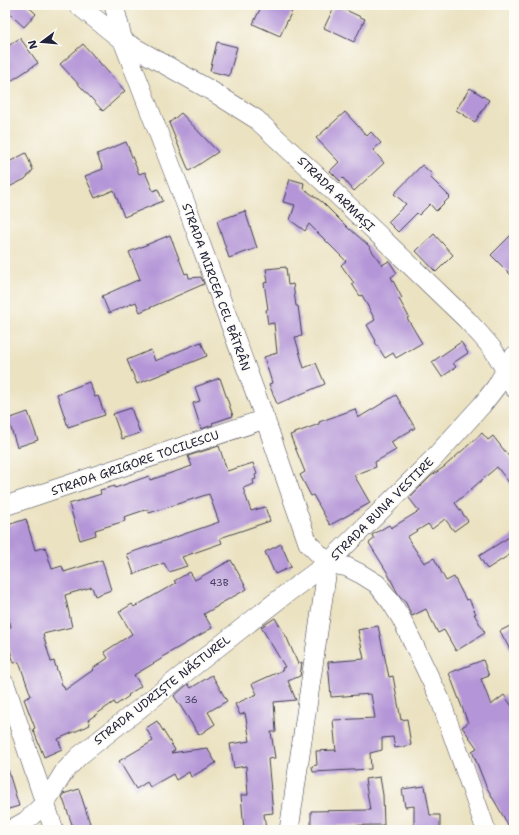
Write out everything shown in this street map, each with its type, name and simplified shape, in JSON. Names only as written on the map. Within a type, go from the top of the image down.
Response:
[{"type":"street","name":"STRADA ARMAȘI","points":[[78,5],[123,41],[210,90],[256,119],[467,320],[495,353],[510,363],[514,388]]},
{"type":"street","name":"STRADA MIRCEA CEL BĂTRÂN","points":[[114,5],[123,41],[190,215],[265,419],[308,543],[328,563]]},
{"type":"street","name":"STRADA BUNA VESTIRE","points":[[288,830],[328,563],[433,459],[482,405],[496,387],[510,363]]},
{"type":"street","name":"STRADA GRIGORE TOCILESCU","points":[[5,506],[265,419]]},
{"type":"street","name":"STRADA UDRIȘTE NĂSTUREL","points":[[10,830],[26,821],[45,803],[64,772],[79,756],[287,592],[328,563]]},
{"type":"street","points":[[328,563],[347,567],[377,584],[402,618],[440,699],[480,808],[486,830]]},
{"type":"street","points":[[5,684],[54,830]]},
{"type":"building","points":[[5,5],[27,5],[36,14],[24,27],[5,10]]},
{"type":"building","points":[[262,5],[295,5],[280,36],[253,24]]},
{"type":"building","points":[[335,5],[365,19],[354,42],[324,28]]},
{"type":"building","points":[[20,38],[38,63],[5,85],[5,48]]},
{"type":"building","points":[[217,42],[237,47],[229,76],[210,71]]},
{"type":"building","points":[[83,44],[125,91],[103,111],[60,64]]},
{"type":"building","points":[[470,88],[489,100],[475,122],[456,110]]},
{"type":"building","points":[[345,112],[367,136],[371,132],[381,143],[373,150],[384,163],[354,191],[343,178],[340,181],[330,171],[339,162],[316,138]]},
{"type":"building","points":[[181,113],[218,152],[189,171],[169,123]]},
{"type":"building","points":[[126,142],[139,174],[145,172],[153,191],[158,189],[163,201],[124,217],[114,190],[95,198],[85,176],[103,169],[97,154]]},
{"type":"building","points":[[26,153],[33,170],[25,179],[5,189],[5,164]]},
{"type":"building","points":[[422,165],[432,174],[430,177],[450,197],[436,211],[430,204],[419,215],[417,213],[398,232],[388,222],[406,204],[394,194]]},
{"type":"building","points":[[290,179],[304,183],[303,188],[322,202],[350,230],[368,245],[382,265],[389,261],[397,273],[391,277],[402,298],[399,299],[409,317],[407,318],[422,343],[396,358],[393,353],[385,358],[367,325],[375,320],[362,295],[360,296],[352,284],[354,283],[341,265],[346,261],[309,224],[305,231],[290,220],[295,205],[283,202]]},
{"type":"building","points":[[245,211],[257,248],[229,258],[217,221]]},
{"type":"building","points":[[514,232],[514,278],[491,255]]},
{"type":"building","points":[[434,234],[453,255],[436,272],[416,251]]},
{"type":"building","points":[[170,235],[185,274],[188,273],[189,278],[201,277],[204,284],[140,312],[136,302],[109,313],[102,296],[140,279],[129,252]]},
{"type":"building","points":[[286,267],[288,285],[293,284],[296,306],[298,306],[302,336],[295,337],[304,368],[316,363],[325,384],[277,404],[269,384],[272,383],[264,357],[277,353],[274,323],[268,324],[266,310],[268,309],[264,283],[268,282],[266,269]]},
{"type":"building","points":[[201,342],[207,356],[137,384],[127,360],[151,350],[155,361]]},
{"type":"building","points":[[461,342],[468,353],[453,363],[456,367],[442,377],[432,362]]},
{"type":"building","points":[[220,378],[233,416],[212,423],[213,425],[201,429],[193,403],[200,401],[195,387]]},
{"type":"building","points":[[89,382],[95,397],[98,396],[105,415],[68,427],[57,394]]},
{"type":"building","points":[[396,395],[415,428],[391,442],[396,450],[375,462],[376,467],[354,475],[370,503],[330,525],[313,495],[311,496],[300,475],[305,472],[290,435],[319,424],[319,422],[355,409],[358,418]]},
{"type":"building","points":[[131,408],[140,433],[122,439],[113,414]]},
{"type":"building","points":[[28,412],[38,440],[17,447],[8,419]]},
{"type":"building","points":[[482,433],[488,440],[493,436],[514,463],[514,489],[497,467],[455,503],[468,521],[454,531],[445,519],[432,529],[428,524],[407,537],[424,563],[434,558],[446,581],[454,577],[466,600],[469,599],[476,614],[474,614],[485,633],[456,651],[444,630],[438,633],[426,609],[412,616],[404,599],[402,599],[397,592],[387,572],[369,543],[374,539],[372,535],[389,525],[391,528],[419,511],[409,498],[431,476],[444,467]]},
{"type":"building","points":[[219,446],[227,471],[253,463],[257,474],[255,475],[256,479],[253,480],[254,484],[243,488],[251,511],[265,507],[270,521],[220,538],[222,543],[182,557],[187,566],[169,572],[164,563],[134,574],[127,554],[219,522],[209,494],[149,513],[148,509],[124,517],[125,521],[95,530],[96,535],[80,540],[69,504],[101,494],[100,490],[115,486],[115,488],[149,476],[150,480],[192,466],[188,456]]},
{"type":"building","points":[[26,519],[35,550],[45,547],[52,569],[62,566],[64,572],[102,560],[111,590],[95,596],[92,587],[65,595],[72,627],[43,634],[51,662],[54,661],[65,690],[108,658],[104,652],[132,634],[119,612],[132,604],[134,607],[176,583],[174,581],[190,572],[195,580],[231,560],[247,589],[204,614],[212,628],[134,675],[141,686],[116,705],[114,702],[88,720],[90,725],[58,739],[62,749],[44,757],[33,729],[35,728],[24,699],[31,696],[19,662],[14,663],[5,634],[5,628],[11,627],[5,602],[5,526]]},
{"type":"building","points":[[514,534],[514,552],[487,569],[479,556]]},
{"type":"building","points":[[281,544],[291,567],[275,574],[265,552]]},
{"type":"building","points":[[275,618],[287,638],[298,664],[302,662],[300,676],[288,681],[296,700],[274,702],[276,732],[271,732],[275,758],[268,759],[273,813],[264,814],[266,830],[244,830],[241,795],[248,795],[246,766],[234,768],[230,744],[250,741],[245,713],[240,715],[235,704],[257,694],[252,684],[283,670],[282,668],[285,667],[261,627]]},
{"type":"building","points":[[514,624],[514,657],[500,631]]},
{"type":"building","points":[[378,626],[389,677],[393,676],[401,720],[407,719],[411,745],[395,748],[393,737],[382,738],[382,750],[370,753],[371,769],[313,772],[312,766],[317,765],[316,751],[335,750],[336,752],[333,720],[375,718],[371,694],[331,697],[328,662],[364,659],[358,630]]},
{"type":"building","points":[[483,660],[489,676],[481,679],[491,705],[504,695],[514,709],[514,830],[511,830],[486,786],[472,751],[477,748],[462,727],[468,723],[449,673]]},
{"type":"building","points":[[212,675],[227,701],[208,712],[215,724],[199,735],[174,696],[188,684],[191,688]]},
{"type":"building","points":[[157,721],[175,750],[171,753],[207,748],[216,763],[191,777],[189,772],[176,780],[173,774],[150,787],[147,782],[136,789],[119,761],[153,741],[146,728]]},
{"type":"building","points":[[5,770],[8,770],[19,806],[5,810]]},
{"type":"building","points":[[380,777],[383,795],[384,825],[311,826],[311,811],[370,810],[365,779]]},
{"type":"building","points":[[425,786],[430,815],[440,815],[440,830],[414,830],[414,806],[405,807],[402,789]]},
{"type":"building","points":[[79,789],[92,830],[74,830],[62,796],[63,794]]}]
